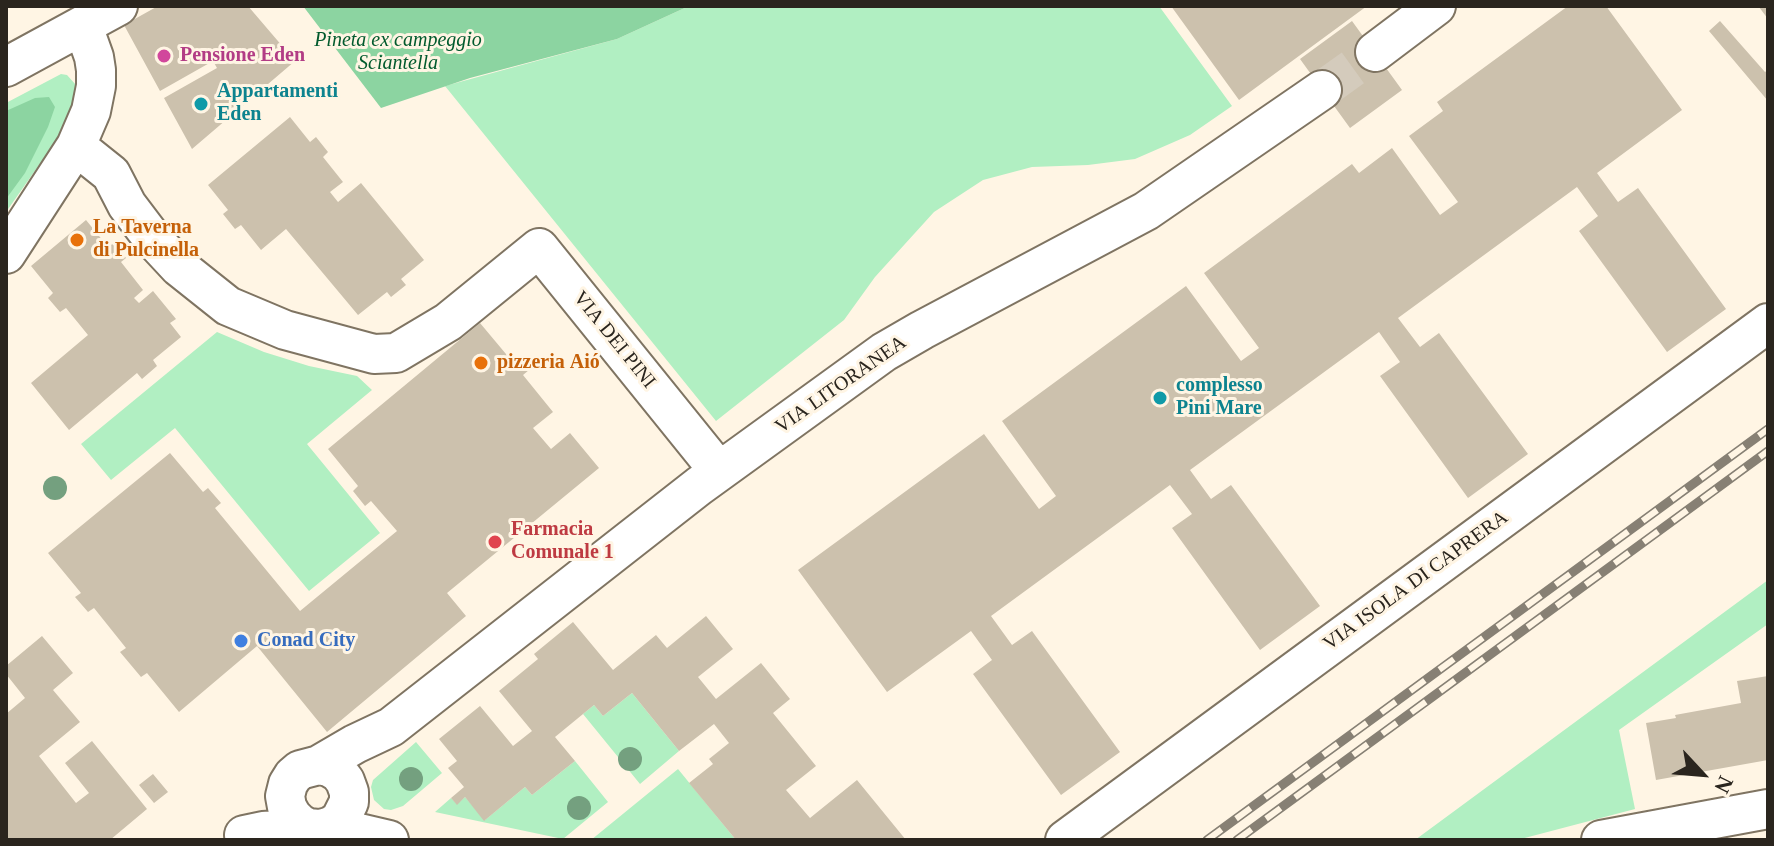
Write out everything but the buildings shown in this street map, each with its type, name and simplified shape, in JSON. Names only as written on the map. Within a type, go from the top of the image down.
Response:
[{"type":"street","points":[[6,67],[118,6]]},
{"type":"street","points":[[1375,52],[1436,6]]},
{"type":"street","points":[[6,254],[76,146],[91,111],[96,86],[94,57],[83,26]]},
{"type":"street","name":"VIA LITORANEA","points":[[338,781],[391,727],[719,471],[884,352],[1146,211],[1322,90]]},
{"type":"street","name":"VIA DEI PINI","points":[[76,146],[111,174],[127,205],[179,267],[228,306],[285,330],[374,354],[396,353],[448,322],[539,248],[719,471]]},
{"type":"street","name":"VIA ISOLA DI CAPRERA","points":[[1065,840],[1768,323]]},
{"type":"street","points":[[300,770],[338,781],[363,822],[385,838],[299,823],[287,807],[285,796],[288,784],[300,770]]},
{"type":"street","points":[[241,838],[263,831],[331,826],[340,820],[349,802],[338,781]]},
{"type":"street","points":[[241,838],[285,796]]},
{"type":"street","points":[[1601,840],[1768,809]]},
{"type":"green space","name":"Pineta ex campeggio Sciantella","points":[[303,6],[689,6],[617,39],[470,78],[381,108]]},
{"type":"green space","points":[[689,6],[1159,6],[1232,106],[1190,135],[1135,159],[1032,167],[983,180],[934,212],[875,277],[844,320],[716,421],[445,86],[617,39]]},
{"type":"green space","points":[[61,74],[67,75],[76,85],[73,107],[58,138],[6,212],[6,103]]},
{"type":"green space","points":[[49,97],[55,107],[48,127],[25,173],[6,199],[6,111],[35,98]]},
{"type":"green space","points":[[217,332],[264,352],[357,376],[372,390],[307,444],[380,533],[309,591],[175,428],[111,480],[81,444]]},
{"type":"green space","points":[[1768,580],[1768,624],[1619,730],[1635,809],[1517,840],[1415,840]]},
{"type":"green space","points":[[632,693],[679,751],[640,784],[583,714],[594,705],[603,716]]},
{"type":"green space","points":[[416,742],[442,773],[403,806],[384,809],[374,800],[373,780]]},
{"type":"green space","points":[[575,761],[608,802],[563,839],[435,812],[451,798],[457,804],[465,797],[485,820],[525,787],[532,795]]},
{"type":"green space","points":[[678,769],[736,840],[591,840]]},
{"type":"tunnel","points":[[1322,90],[1375,52]]},
{"type":"railway","points":[[1207,840],[1768,429]]},
{"type":"railway","points":[[1237,840],[1768,451]]},
{"type":"place","name":"Pensione Eden","points":[[164,56]]},
{"type":"place","name":"Appartamenti Eden","points":[[201,104]]},
{"type":"place","name":"La Taverna di Pulcinella","points":[[77,240]]},
{"type":"place","name":"pizzeria Aió","points":[[481,363]]},
{"type":"place","name":"complesso Pini Mare","points":[[1160,398]]},
{"type":"place","name":"Farmacia Comunale 1","points":[[495,542]]},
{"type":"place","name":"Conad City","points":[[241,641]]}]
